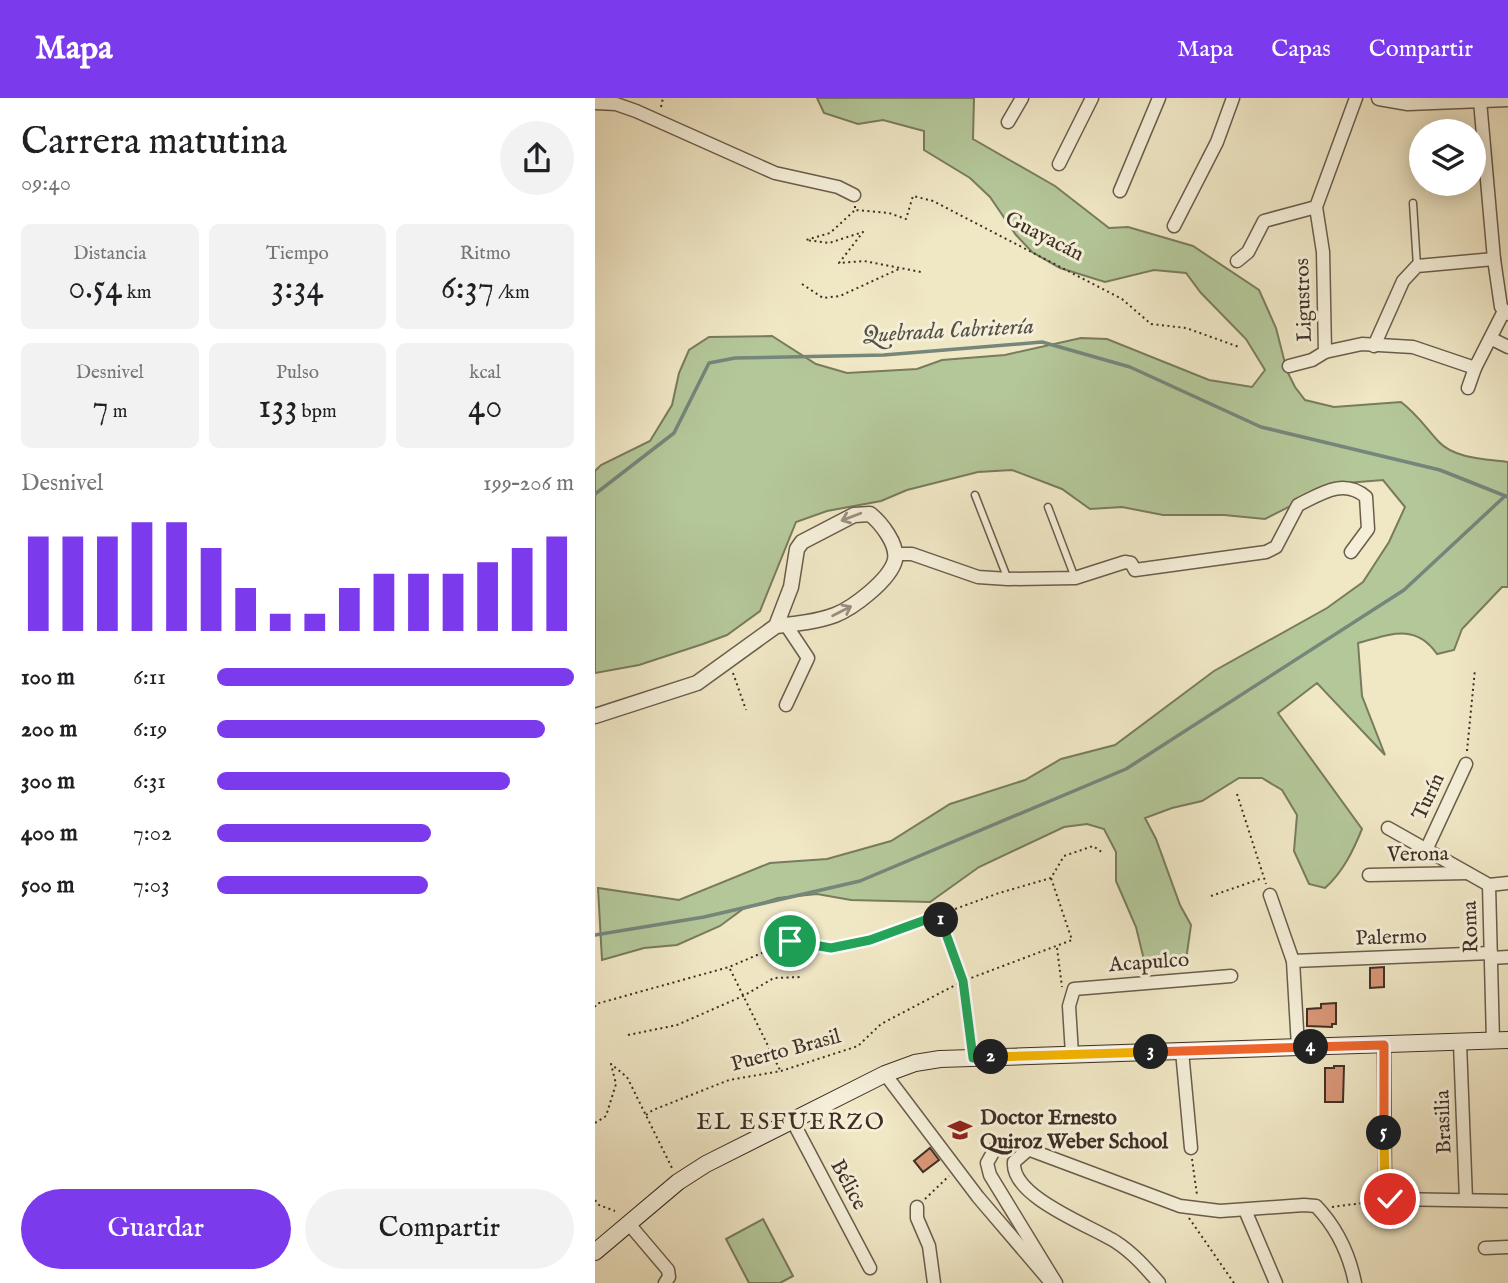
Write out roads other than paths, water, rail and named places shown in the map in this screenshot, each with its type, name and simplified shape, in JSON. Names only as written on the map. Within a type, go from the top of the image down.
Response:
[{"type":"main road","points":[[595,1252],[678,1182],[706,1164],[885,1074],[915,1063],[940,1059],[1072,1054],[1500,1041]]},
{"type":"street","points":[[1008,122],[1022,98]]},
{"type":"street","points":[[1059,164],[1092,98]]},
{"type":"street","points":[[1120,191],[1160,98]]},
{"type":"street","points":[[1174,226],[1217,142],[1233,98]]},
{"type":"street","name":"Ligustros","points":[[1289,366],[1312,360],[1325,352],[1323,252],[1316,207],[1356,98]]},
{"type":"street","points":[[1379,98],[1409,101],[1508,99]]},
{"type":"street","points":[[1468,388],[1475,368],[1506,313],[1494,259],[1480,101]]},
{"type":"street","points":[[595,103],[616,104],[636,111],[775,173],[838,187],[854,195]]},
{"type":"street","points":[[1237,261],[1248,252],[1264,221],[1316,207]]},
{"type":"street","points":[[1374,346],[1403,281],[1417,266],[1494,259]]},
{"type":"street","points":[[1492,339],[1508,347]]},
{"type":"street","points":[[1325,352],[1362,344],[1413,348],[1475,368]]},
{"type":"street","points":[[895,554],[912,554],[978,577],[1008,579],[1075,578],[1125,562],[1131,563],[1135,570],[1266,551],[1276,547],[1298,505],[1345,486],[1356,489],[1366,497],[1368,529],[1351,552]]},
{"type":"street","points":[[595,716],[697,683],[781,626],[835,615],[849,608],[887,574],[895,559],[883,527],[870,514],[854,515],[810,536],[797,549],[781,626]]},
{"type":"street","points":[[781,626],[808,658],[786,705]]},
{"type":"street","name":"Turín","points":[[1427,848],[1466,764]]},
{"type":"street","name":"Roma","points":[[1388,828],[1489,885],[1491,955],[1500,1041]]},
{"type":"street","name":"Verona","points":[[1369,875],[1467,873]]},
{"type":"street","points":[[1489,885],[1508,883]]},
{"type":"street","points":[[1270,895],[1293,961],[1299,1047]]},
{"type":"street","name":"Palermo","points":[[1293,961],[1491,955],[1508,957]]},
{"type":"street","name":"Acapulco","points":[[1072,1054],[1071,992],[1079,987],[1231,976]]},
{"type":"street","name":"Brasilia","points":[[1460,1043],[1466,1200]]},
{"type":"street","points":[[1384,1045],[1385,1189],[1390,1199],[1508,1200]]},
{"type":"street","points":[[1182,1051],[1191,1148]]},
{"type":"street","points":[[885,1074],[1018,1246],[1054,1283]]},
{"type":"street","name":"Bélice","points":[[792,1120],[870,1268]]},
{"type":"street","points":[[1054,1283],[994,1182],[987,1163],[996,1147],[1004,1144],[1030,1149],[1180,1206],[1200,1210],[1316,1206],[1327,1218],[1348,1253],[1355,1283]]},
{"type":"street","points":[[1030,1149],[1014,1162],[1013,1169],[1020,1182],[1052,1207],[1115,1241],[1136,1257],[1159,1283]]},
{"type":"street","points":[[917,1207],[917,1217],[929,1246],[934,1283]]},
{"type":"street","points":[[1245,1210],[1276,1283]]},
{"type":"street","points":[[629,1224],[668,1270],[669,1276],[665,1283]]},
{"type":"street","points":[[1485,1248],[1508,1247]]},
{"type":"lane","points":[[1413,203],[1417,266]]},
{"type":"lane","points":[[975,495],[1008,579]]},
{"type":"lane","points":[[1048,507],[1075,578]]},
{"type":"waterway","name":"Quebrada Cabritería","points":[[595,494],[674,433],[709,363],[735,358],[884,355],[1042,342],[1130,367],[1261,427],[1440,470],[1508,497]]},
{"type":"waterway","points":[[595,935],[704,917],[860,881],[1126,769],[1404,590],[1505,496]]},
{"type":"place","name":"Doctor Ernesto Quiroz Weber School","points":[[960,1130]]},
{"type":"district","name":"EL ESFUERZO","points":[[791,1122]]}]
